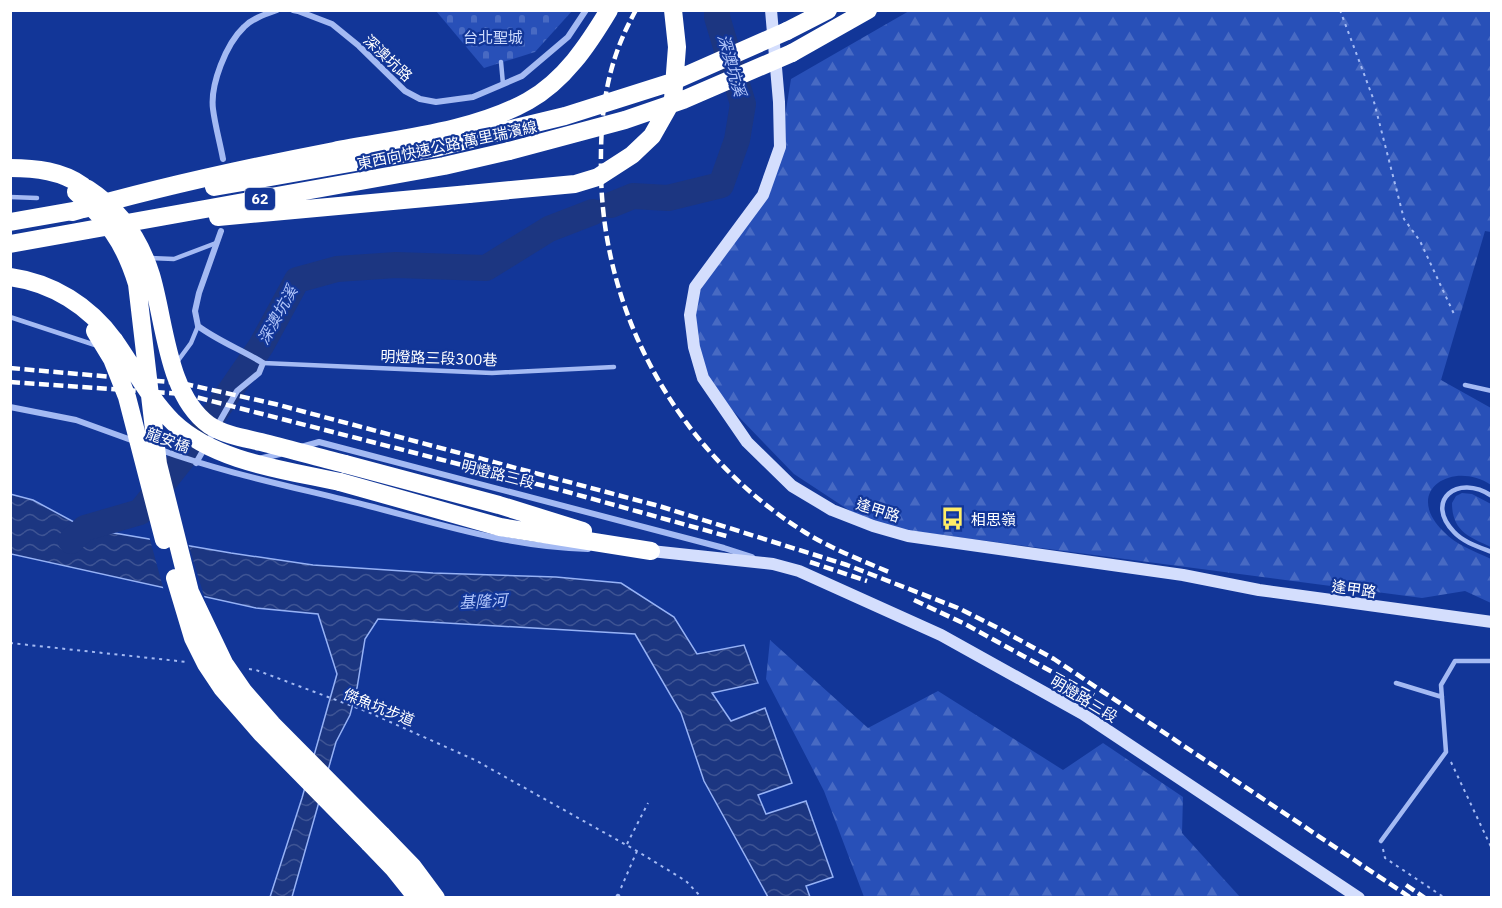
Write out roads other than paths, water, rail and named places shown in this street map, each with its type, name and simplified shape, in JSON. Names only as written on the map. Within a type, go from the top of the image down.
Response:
[{"type":"highway","points":[[506,121],[561,75],[591,41],[609,10]]},
{"type":"highway","points":[[96,228],[469,195],[575,184],[598,177],[632,155],[652,136],[673,99],[677,47],[673,10]]},
{"type":"highway","name":"東西向快速公路 萬里瑞濱線","points":[[10,222],[435,148],[506,121],[565,116],[669,83],[787,31],[828,10]]},
{"type":"highway","name":"東西向快速公路 萬里瑞濱線","points":[[10,244],[444,166],[625,120],[683,100],[792,53],[868,10]]},
{"type":"highway","points":[[10,169],[42,176],[80,189],[113,209],[130,230],[151,275],[180,386],[192,409],[210,426],[229,434],[499,505],[651,551]]},
{"type":"highway","points":[[80,189],[119,240],[134,274],[158,464],[190,592],[212,641],[244,692],[375,839],[393,868],[417,897]]},
{"type":"highway","points":[[10,277],[41,284],[66,296],[90,312],[114,340],[159,407],[200,443],[218,451],[265,465],[340,482],[500,527],[651,551]]},
{"type":"highway","points":[[10,282],[36,289],[71,309],[95,331],[112,359],[127,397],[182,607],[193,638],[222,688],[262,734],[375,839],[413,867],[436,897]]},
{"type":"main road","name":"逢甲路","points":[[771,10],[779,102],[780,147],[763,195],[695,287],[690,315],[694,347],[704,378],[747,442],[792,486],[832,510],[873,526],[908,536],[1183,575],[1259,590],[1407,612],[1491,621]]},
{"type":"main road","name":"明燈路三段","points":[[651,551],[773,564],[800,571],[940,635],[1083,714],[1359,897]]},
{"type":"street","points":[[223,159],[212,107],[214,84],[224,58],[243,27],[277,10]]},
{"type":"street","name":"深澳坑路","points":[[293,10],[332,24],[405,91],[420,99],[436,102],[474,97],[522,76],[568,37],[586,10]]},
{"type":"street","points":[[195,462],[237,391],[259,373],[263,363],[198,326],[195,311],[199,293],[221,231]]},
{"type":"street","name":"龍安橋","points":[[10,407],[76,420],[195,462]]},
{"type":"street","name":"明燈路三段","points":[[215,468],[319,442],[713,545],[773,564]]},
{"type":"street","points":[[277,483],[267,466],[269,460],[281,453]]},
{"type":"street","name":"明燈路三段","points":[[195,462],[499,540],[561,548],[651,551]]},
{"type":"lane","points":[[501,62],[503,84]]},
{"type":"lane","points":[[10,196],[37,198]]},
{"type":"lane","points":[[122,257],[174,259],[216,243]]},
{"type":"lane","points":[[10,317],[88,342],[145,364],[154,365]]},
{"type":"lane","points":[[164,366],[180,361],[198,326]]},
{"type":"lane","name":"明燈路三段300巷","points":[[263,363],[492,373],[614,367]]},
{"type":"lane","points":[[1465,385],[1491,391]]},
{"type":"lane","points":[[1491,496],[1471,487],[1458,488],[1448,493],[1444,500],[1443,510],[1445,520],[1454,532],[1463,539],[1491,552]]},
{"type":"lane","points":[[1381,841],[1446,752],[1441,685],[1455,662],[1491,661]]},
{"type":"lane","points":[[1396,683],[1442,697]]},
{"type":"water","name":"基隆河","points":[[10,494],[33,500],[85,528],[313,565],[433,573],[556,577],[621,583],[674,617],[697,654],[744,645],[758,683],[712,693],[731,721],[765,708],[792,783],[758,795],[766,814],[806,801],[833,877],[806,886],[810,897],[768,897],[704,781],[681,713],[635,634],[378,619],[365,639],[350,715],[336,742],[292,897],[270,897],[302,798],[337,674],[318,614],[256,608],[11,554]]},
{"type":"waterway","name":"深澳坑溪","points":[[611,205],[633,196],[668,198],[721,185],[737,140],[743,104],[717,17],[717,10]]},
{"type":"waterway","name":"深澳坑溪","points":[[71,541],[85,528],[140,512],[191,448],[261,346],[297,280],[337,269],[396,265],[486,268],[549,229],[593,212]]},
{"type":"railway","points":[[636,10],[611,69],[604,109],[601,151],[605,227],[616,280],[634,331],[658,379],[687,424],[722,465],[762,501],[806,533],[889,572]]},
{"type":"railway","points":[[10,368],[181,383],[275,404],[659,506],[847,565],[958,608],[1054,659],[1411,898]]},
{"type":"railway","points":[[10,382],[184,394],[564,491],[730,537]]},
{"type":"railway","points":[[810,562],[867,581]]},
{"type":"railway","points":[[914,600],[965,624],[1094,695]]},
{"type":"railway","points":[[1406,885],[1425,898]]},
{"type":"place","name":"相思嶺","points":[[953,519]]},
{"type":"park label","name":"台北聖城","points":[[493,37]]}]
